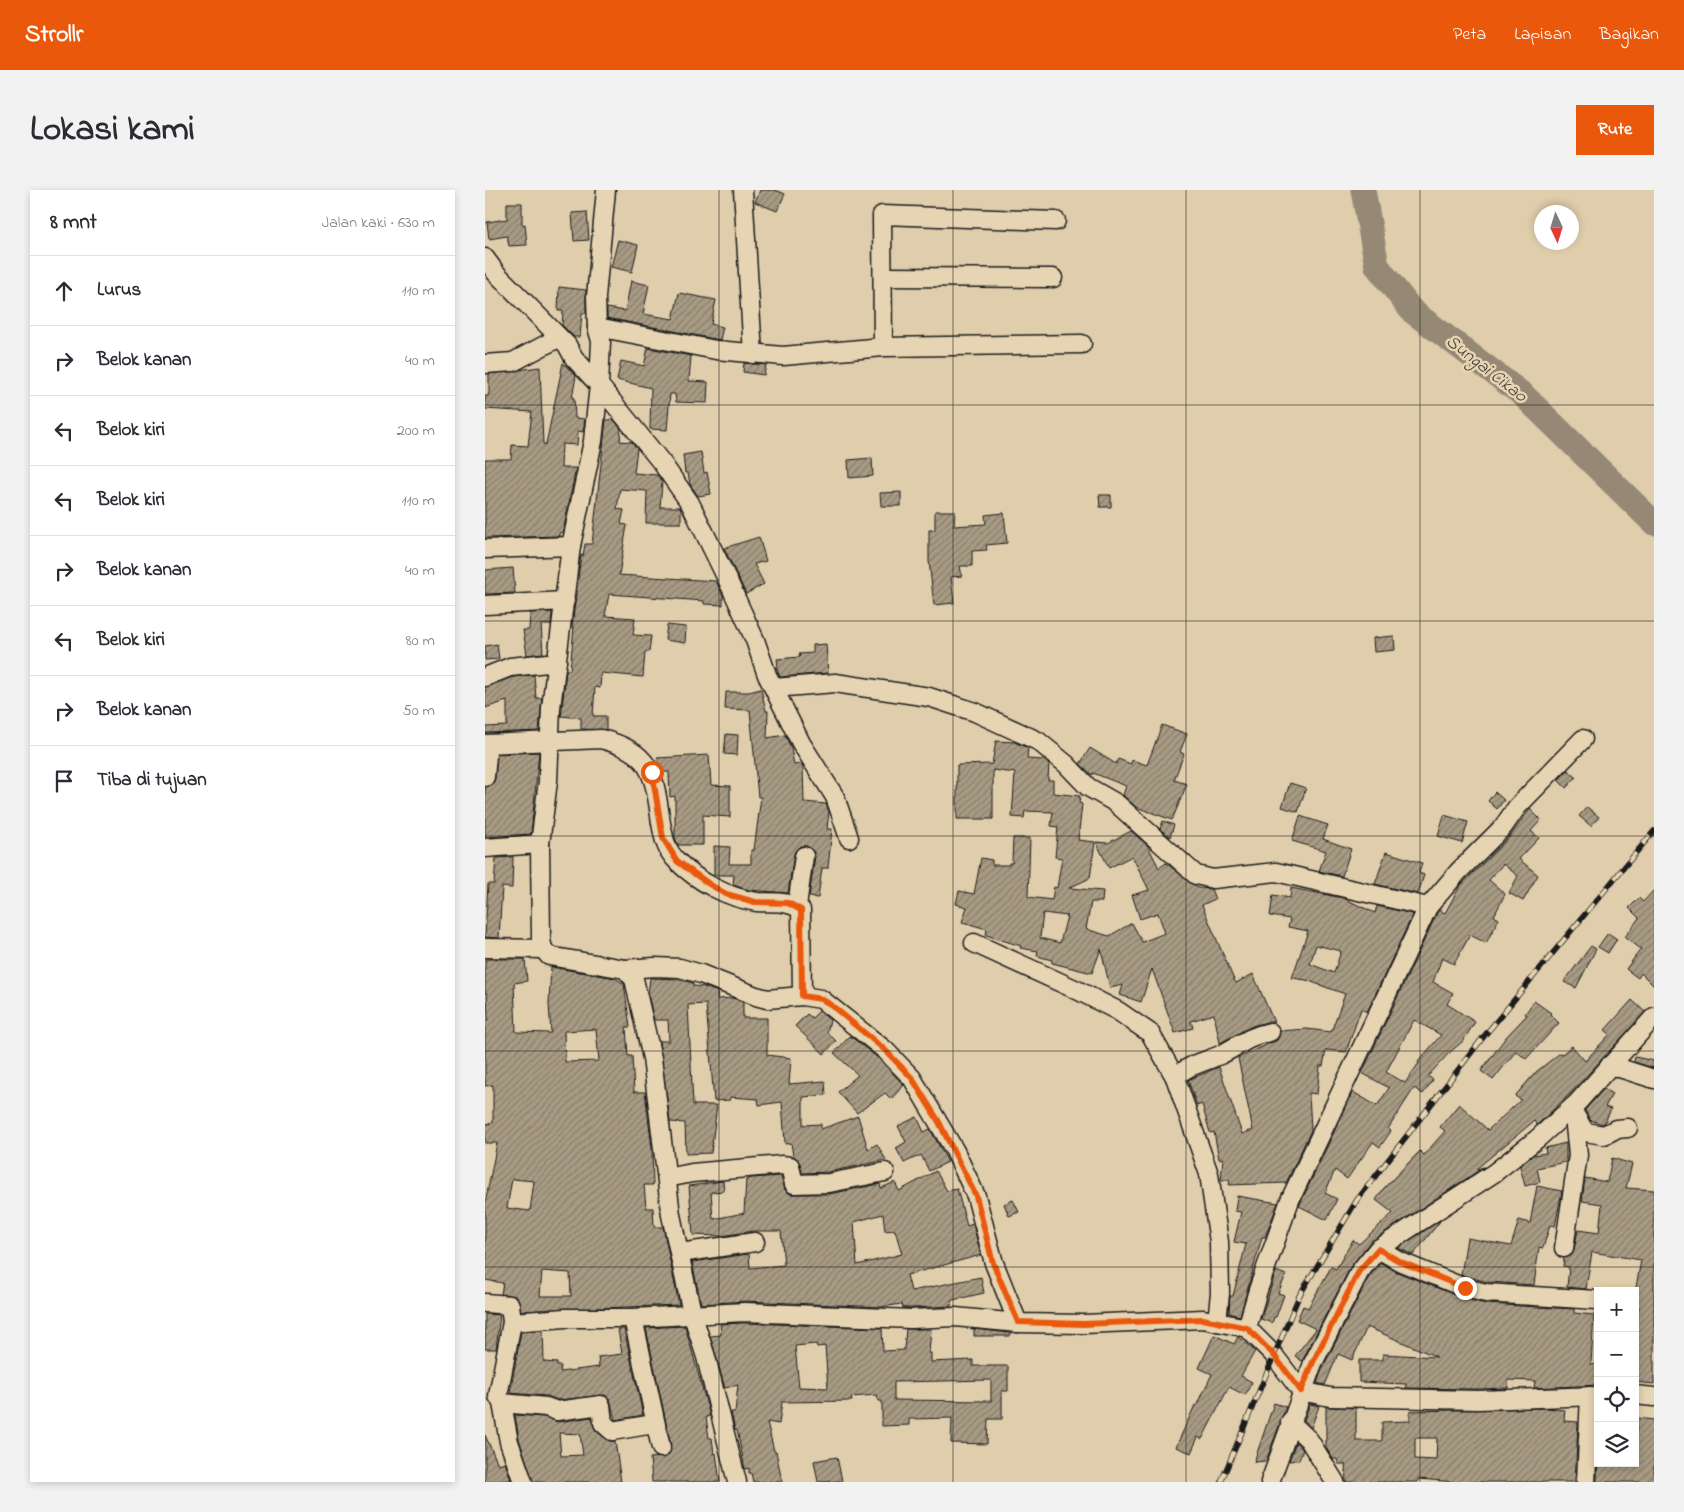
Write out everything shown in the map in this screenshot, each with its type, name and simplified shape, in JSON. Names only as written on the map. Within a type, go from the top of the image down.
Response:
[{"type":"street","points":[[606,190],[596,297],[597,327],[601,341],[599,385],[593,441],[571,546],[551,708],[550,742],[540,844],[539,922],[543,950],[549,956],[625,969],[680,968],[767,999],[802,996],[821,999],[830,1004],[885,1050],[912,1078],[939,1122],[976,1196],[993,1263],[1018,1322]]},
{"type":"street","points":[[743,190],[753,354]]},
{"type":"street","points":[[883,347],[882,215],[1056,221]]},
{"type":"street","points":[[485,258],[558,338],[567,345],[574,358],[599,385],[662,463],[690,504],[729,583],[774,688],[801,743],[835,797],[849,838]]},
{"type":"street","points":[[883,277],[1053,278]]},
{"type":"street","points":[[597,327],[716,350],[783,356],[883,347],[1082,344]]},
{"type":"street","points":[[485,364],[513,362],[558,338]]},
{"type":"street","points":[[485,549],[571,546]]},
{"type":"street","points":[[485,605],[565,601]]},
{"type":"street","points":[[485,677],[510,667],[557,662]]},
{"type":"street","points":[[774,688],[835,683],[929,697],[975,712],[1038,741],[1088,787],[1116,804],[1196,875],[1213,879],[1276,872],[1428,908]]},
{"type":"street","points":[[1247,1328],[1258,1290],[1290,1200],[1428,908],[1458,872],[1503,827],[1517,807],[1583,739]]},
{"type":"street","points":[[485,777],[486,750],[550,742],[601,740],[613,742],[645,760],[652,772],[663,838],[677,861],[726,894],[755,902],[788,903],[797,906],[801,910],[803,917],[802,996]]},
{"type":"street","points":[[485,848],[540,844]]},
{"type":"street","points":[[797,906],[804,856]]},
{"type":"street","points":[[974,943],[1079,991],[1150,1033],[1175,1077],[1209,1174],[1219,1242],[1220,1293],[1217,1322]]},
{"type":"street","points":[[485,948],[543,950]]},
{"type":"street","points":[[625,969],[633,979],[652,1058],[667,1178],[667,1195],[692,1313],[737,1482]]},
{"type":"street","points":[[1270,1482],[1301,1391],[1313,1362],[1359,1271],[1378,1249],[1494,1173],[1574,1111],[1610,1066],[1654,1017]]},
{"type":"street","points":[[1175,1077],[1188,1066],[1221,1055],[1252,1036],[1269,1032]]},
{"type":"street","points":[[1610,1066],[1654,1079]]},
{"type":"street","points":[[1574,1111],[1585,1132],[1604,1134],[1616,1129],[1628,1128]]},
{"type":"street","points":[[1565,1248],[1579,1155],[1574,1111]]},
{"type":"street","points":[[667,1178],[692,1173],[782,1165],[790,1166],[795,1184],[829,1184],[885,1172]]},
{"type":"street","points":[[680,1253],[755,1242]]},
{"type":"street","points":[[1378,1249],[1401,1262],[1465,1288],[1486,1293],[1594,1300]]},
{"type":"street","points":[[485,1303],[509,1305],[512,1322],[498,1396],[502,1403],[509,1442],[523,1482]]},
{"type":"street","points":[[512,1322],[565,1318],[633,1318],[692,1313],[745,1312],[911,1318],[955,1317],[1018,1322],[1083,1324],[1203,1319],[1247,1328],[1273,1354],[1301,1391],[1330,1397],[1478,1400],[1594,1396],[1586,1482]]},
{"type":"street","points":[[633,1318],[654,1424],[661,1448]]},
{"type":"street","points":[[1639,1395],[1654,1397]]},
{"type":"street","points":[[502,1403],[546,1406],[557,1411],[601,1405],[603,1423],[612,1431],[654,1424]]},
{"type":"street","points":[[1290,1422],[1309,1440],[1335,1482]]},
{"type":"building","points":[[760,190],[775,190],[785,194],[777,211],[755,202]]},
{"type":"building","points":[[507,203],[522,203],[522,225],[525,224],[527,245],[509,246],[507,236],[489,239],[487,222],[507,219]]},
{"type":"building","points":[[587,212],[589,240],[574,241],[572,213]]},
{"type":"building","points":[[618,240],[638,245],[632,272],[611,267]]},
{"type":"building","points":[[631,281],[649,285],[643,314],[673,319],[679,293],[716,300],[711,324],[723,327],[720,340],[607,318],[607,308],[625,311]]},
{"type":"building","points":[[559,287],[586,290],[586,313],[582,313],[580,337],[574,337],[562,325],[563,311],[558,311]]},
{"type":"building","points":[[648,348],[691,356],[689,381],[708,382],[707,403],[676,402],[675,394],[670,394],[667,430],[650,429],[651,388],[617,380],[621,361],[644,366]]},
{"type":"building","points":[[563,363],[576,376],[572,398],[574,398],[575,418],[585,419],[583,432],[578,431],[577,445],[562,444],[561,468],[576,468],[563,532],[559,533],[559,536],[485,538],[485,459],[511,459],[512,445],[528,446],[532,412],[485,409],[485,396],[488,396],[489,393],[489,374],[540,367],[543,444],[546,444]]},
{"type":"building","points":[[744,363],[766,365],[764,375],[743,372]]},
{"type":"building","points":[[606,420],[614,420],[621,429],[620,441],[632,442],[637,448],[634,473],[657,475],[662,482],[660,507],[680,507],[681,510],[681,523],[646,523],[647,491],[620,489],[617,509],[624,510],[621,524],[627,525],[619,575],[716,581],[723,596],[723,605],[704,604],[704,601],[609,594],[605,616],[635,618],[633,635],[651,636],[649,652],[645,652],[643,677],[601,673],[600,688],[595,687],[593,716],[606,716],[606,730],[581,729],[581,718],[561,716],[566,670],[570,670],[574,627],[572,627],[581,555],[583,556],[585,544],[592,544]]},
{"type":"building","points":[[701,452],[704,473],[707,472],[711,494],[698,496],[690,484],[688,473],[685,473],[683,455]]},
{"type":"building","points":[[872,458],[873,476],[849,478],[848,460]]},
{"type":"building","points":[[901,492],[901,506],[881,506],[880,493]]},
{"type":"building","points":[[1099,495],[1111,495],[1111,507],[1100,507]]},
{"type":"building","points":[[935,511],[955,511],[954,526],[986,524],[985,515],[1004,513],[1007,543],[986,545],[987,550],[972,551],[972,566],[960,566],[962,576],[951,577],[954,603],[934,605],[929,561],[929,530],[935,530]]},
{"type":"building","points":[[759,537],[766,561],[754,564],[764,584],[746,594],[724,548]]},
{"type":"building","points":[[513,568],[515,593],[485,594],[485,570]]},
{"type":"building","points":[[552,612],[551,625],[541,625],[543,653],[527,655],[523,630],[529,630],[530,613]]},
{"type":"building","points":[[667,625],[686,627],[685,643],[665,640]]},
{"type":"building","points":[[1394,636],[1395,650],[1374,652],[1373,638]]},
{"type":"building","points":[[497,644],[499,659],[485,660],[485,646]]},
{"type":"building","points":[[826,644],[828,673],[780,677],[776,667],[778,667],[777,659],[800,657],[799,654],[813,653],[813,645]]},
{"type":"building","points":[[534,675],[536,698],[542,698],[539,731],[485,733],[485,727],[507,726],[507,701],[485,708],[485,687],[513,677]]},
{"type":"building","points":[[761,689],[766,711],[768,711],[767,738],[785,735],[791,748],[794,765],[802,764],[803,767],[804,802],[826,804],[829,812],[827,829],[832,829],[828,868],[822,868],[818,898],[809,897],[815,857],[814,852],[806,846],[800,846],[794,854],[788,893],[749,890],[733,885],[734,875],[714,875],[714,846],[730,847],[729,864],[751,864],[751,850],[754,850],[761,797],[758,797],[750,710],[725,709],[726,692],[749,692]]},
{"type":"building","points":[[1162,725],[1187,734],[1180,752],[1184,754],[1174,780],[1187,784],[1172,820],[1136,807],[1123,795],[1126,786],[1093,773],[1092,775],[1080,764],[1090,748],[1116,764],[1118,759],[1131,764],[1132,760],[1147,765]]},
{"type":"building","points":[[726,734],[738,735],[737,755],[724,754]]},
{"type":"building","points":[[996,741],[1014,742],[1028,748],[1027,759],[1044,760],[1049,764],[1048,780],[1053,780],[1053,793],[1080,796],[1079,803],[1082,804],[1078,840],[1095,842],[1090,878],[1069,888],[1103,891],[1102,902],[1091,902],[1086,929],[1109,936],[1132,923],[1142,942],[1165,933],[1158,913],[1140,919],[1132,895],[1149,890],[1132,856],[1109,868],[1096,842],[1108,843],[1131,831],[1148,846],[1159,868],[1166,863],[1198,888],[1211,889],[1215,899],[1202,905],[1234,980],[1236,983],[1253,974],[1274,1022],[1252,1026],[1220,1043],[1214,1014],[1191,1021],[1193,1028],[1175,1033],[1152,969],[1141,1002],[1120,995],[1123,985],[1110,988],[1101,949],[1092,973],[1052,963],[1052,960],[1037,956],[1038,951],[1020,948],[1021,946],[986,935],[987,929],[962,922],[967,907],[956,904],[959,891],[974,894],[981,858],[992,860],[992,865],[1009,865],[1009,863],[1012,863],[1013,838],[1030,838],[1028,897],[1052,900],[1054,887],[1057,888],[1062,858],[1055,857],[1058,827],[1051,826],[1053,812],[1025,811],[1024,818],[1012,817],[1015,773],[993,770],[993,819],[957,819],[957,765],[992,764]],"holes":[[[1043,913],[1067,916],[1060,943],[1040,938]]]},
{"type":"building","points":[[539,752],[531,834],[485,837],[485,787],[493,784],[497,754]]},
{"type":"building","points":[[709,755],[711,785],[730,786],[730,817],[703,815],[703,845],[678,845],[675,838],[675,796],[670,797],[669,772],[661,772],[657,758]]},
{"type":"building","points":[[1568,770],[1576,777],[1566,788],[1558,780]]},
{"type":"building","points":[[1290,783],[1306,788],[1298,812],[1282,807]]},
{"type":"building","points":[[1495,792],[1504,800],[1497,809],[1488,801]]},
{"type":"building","points":[[1587,807],[1599,817],[1591,826],[1579,816]]},
{"type":"building","points":[[1530,809],[1541,820],[1531,831],[1539,838],[1519,859],[1538,875],[1523,901],[1509,893],[1518,876],[1503,864],[1489,880],[1505,894],[1494,916],[1499,919],[1486,943],[1470,935],[1454,964],[1442,958],[1433,982],[1453,993],[1447,1004],[1475,1022],[1463,1041],[1428,1076],[1433,1080],[1423,1094],[1414,1088],[1388,1129],[1391,1131],[1380,1147],[1373,1142],[1347,1179],[1335,1170],[1325,1193],[1337,1199],[1327,1220],[1299,1206],[1353,1092],[1377,1106],[1389,1088],[1362,1073],[1437,913],[1439,910],[1445,913],[1460,886],[1511,835]],"holes":[[[1414,1020],[1441,1035],[1418,1062],[1405,1083],[1386,1072]]]},
{"type":"building","points":[[1444,815],[1468,822],[1462,843],[1438,836]]},
{"type":"building","points":[[1300,816],[1328,825],[1323,839],[1351,849],[1342,876],[1319,871],[1326,851],[1292,841]]},
{"type":"building","points":[[1163,821],[1174,825],[1170,837],[1160,829]]},
{"type":"building","points":[[1386,852],[1422,863],[1419,873],[1424,875],[1418,894],[1375,884]]},
{"type":"building","points":[[513,857],[512,888],[502,887],[499,938],[485,937],[488,884],[494,884],[496,858]]},
{"type":"building","points":[[1291,888],[1343,898],[1375,913],[1377,906],[1413,914],[1367,1012],[1361,1009],[1346,1052],[1326,1050],[1323,1066],[1320,1066],[1317,1094],[1309,1093],[1311,1130],[1286,1183],[1229,1185],[1230,1180],[1221,1180],[1223,1158],[1219,1159],[1214,1132],[1210,1133],[1202,1104],[1197,1106],[1188,1080],[1219,1067],[1242,1134],[1253,1130],[1238,1058],[1277,1040],[1280,1031],[1307,1029],[1331,1032],[1345,994],[1306,980],[1292,978],[1308,931],[1288,927],[1290,919],[1270,916],[1273,895],[1290,898]],"holes":[[[1316,945],[1341,951],[1334,973],[1310,964]]]},
{"type":"building","points":[[1654,890],[1654,986],[1641,973],[1638,978],[1626,969],[1641,949],[1625,937],[1639,918],[1629,908],[1639,898],[1643,902]]},
{"type":"building","points":[[1608,933],[1617,939],[1608,953],[1598,947]]},
{"type":"building","points":[[1591,946],[1596,949],[1576,988],[1564,982]]},
{"type":"building","points":[[485,959],[525,959],[527,981],[514,983],[516,1032],[551,1033],[549,1004],[551,967],[615,978],[624,984],[630,1027],[626,1027],[628,1056],[632,1056],[634,1092],[645,1092],[652,1148],[653,1185],[644,1185],[646,1208],[653,1208],[654,1227],[663,1227],[679,1305],[521,1311],[519,1300],[516,1296],[501,1294],[503,1283],[485,1280],[487,1253],[485,1253],[485,1204],[497,1143],[485,1143],[485,1124],[493,1123],[493,1085],[485,1086],[485,1020],[488,1020],[487,993],[485,993]],"holes":[[[596,1029],[599,1061],[565,1062],[564,1031]],[[512,1179],[534,1181],[530,1211],[507,1208]],[[542,1271],[570,1273],[571,1296],[540,1296]]]},
{"type":"building","points":[[650,978],[678,979],[693,983],[693,986],[704,987],[718,992],[717,999],[733,998],[743,1002],[743,1018],[767,1018],[767,1055],[791,1058],[789,1084],[825,1081],[826,1095],[803,1097],[803,1125],[821,1124],[821,1129],[858,1116],[868,1149],[877,1144],[886,1160],[828,1172],[802,1173],[800,1163],[793,1156],[791,1143],[785,1144],[782,1102],[759,1105],[758,1099],[730,1097],[730,1100],[714,1101],[706,1004],[688,1005],[693,1105],[717,1105],[711,1153],[686,1154],[685,1123],[670,1122],[659,1041],[669,1041],[668,1020],[654,1020],[648,994]]},
{"type":"building","points":[[1632,1000],[1645,1012],[1569,1095],[1537,1125],[1534,1121],[1476,1169],[1484,1167],[1370,1242],[1351,1266],[1302,1361],[1295,1356],[1316,1329],[1297,1320],[1303,1306],[1308,1308],[1331,1267],[1336,1269],[1353,1240],[1359,1244],[1393,1213],[1376,1200],[1384,1188],[1420,1151],[1424,1155],[1445,1131],[1440,1127],[1459,1104],[1488,1130],[1521,1100],[1515,1096],[1536,1072],[1560,1053],[1562,1054],[1572,1046],[1585,1061],[1610,1034],[1605,1030]]},
{"type":"building","points":[[1534,1001],[1551,1013],[1559,1023],[1526,1059],[1516,1051],[1493,1080],[1481,1071],[1506,1037],[1527,1015],[1525,1014]]},
{"type":"building","points":[[819,1011],[830,1020],[827,1032],[836,1041],[824,1054],[795,1026],[807,1014],[812,1018]]},
{"type":"building","points":[[850,1036],[878,1058],[904,1085],[891,1099],[885,1093],[857,1113],[838,1092],[858,1075],[834,1053]]},
{"type":"building","points":[[1635,1057],[1654,1061],[1654,1068],[1634,1062]]},
{"type":"building","points":[[1604,1089],[1612,1094],[1605,1107],[1611,1109],[1605,1122],[1602,1124],[1590,1120],[1585,1110]]},
{"type":"building","points":[[917,1117],[924,1132],[930,1129],[948,1162],[929,1171],[921,1155],[904,1163],[896,1148],[906,1142],[898,1126]]},
{"type":"building","points":[[1566,1143],[1566,1162],[1537,1168],[1540,1182],[1525,1186],[1520,1166],[1533,1155],[1546,1153],[1545,1148]]},
{"type":"building","points":[[1612,1158],[1632,1164],[1626,1188],[1654,1190],[1654,1384],[1639,1382],[1639,1287],[1636,1287],[1641,1260],[1592,1252],[1586,1289],[1567,1287],[1569,1267],[1563,1266],[1564,1258],[1572,1255],[1578,1230],[1599,1233],[1602,1204],[1582,1201],[1585,1178],[1607,1182]]},
{"type":"building","points":[[936,1171],[947,1191],[957,1189],[967,1226],[973,1224],[981,1255],[907,1275],[911,1291],[981,1277],[984,1293],[953,1300],[951,1301],[952,1306],[911,1308],[903,1308],[902,1304],[881,1307],[745,1301],[701,1304],[692,1262],[749,1254],[750,1268],[784,1265],[781,1231],[753,1231],[721,1236],[693,1235],[689,1186],[723,1181],[724,1191],[711,1192],[713,1219],[744,1213],[746,1180],[752,1178],[781,1176],[785,1190],[790,1194],[829,1194],[880,1184],[881,1188],[895,1182],[899,1191]],"holes":[[[883,1214],[885,1231],[895,1230],[902,1254],[857,1265],[854,1222]]]},
{"type":"building","points":[[1537,1186],[1562,1191],[1555,1226],[1550,1225],[1543,1248],[1539,1247],[1534,1285],[1488,1282],[1461,1275],[1467,1238],[1511,1246],[1519,1220],[1530,1223]]},
{"type":"building","points":[[1237,1196],[1278,1203],[1265,1237],[1262,1237],[1240,1316],[1229,1313],[1230,1296],[1233,1296],[1246,1244],[1234,1242],[1241,1212],[1235,1211]]},
{"type":"building","points":[[1013,1200],[1019,1212],[1009,1216],[1004,1204]]},
{"type":"building","points":[[1441,1220],[1413,1255],[1398,1248]]},
{"type":"building","points":[[1381,1263],[1397,1272],[1463,1298],[1485,1304],[1574,1309],[1574,1313],[1594,1315],[1591,1364],[1594,1364],[1594,1385],[1534,1388],[1535,1381],[1508,1380],[1508,1388],[1478,1389],[1406,1388],[1406,1384],[1359,1382],[1359,1360],[1383,1360],[1383,1354],[1437,1357],[1367,1327],[1352,1360],[1338,1354],[1325,1385],[1317,1383],[1323,1367],[1369,1277]]},
{"type":"building","points":[[1276,1271],[1286,1275],[1278,1293],[1284,1295],[1272,1323],[1261,1319]]},
{"type":"building","points":[[485,1314],[500,1315],[496,1349],[485,1349]]},
{"type":"building","points":[[745,1323],[882,1328],[883,1351],[904,1350],[906,1329],[931,1329],[929,1353],[931,1353],[931,1362],[973,1360],[973,1366],[1008,1366],[1008,1391],[1002,1391],[1002,1419],[988,1419],[987,1444],[951,1443],[952,1418],[909,1419],[909,1425],[882,1426],[882,1401],[878,1401],[877,1395],[851,1397],[852,1401],[782,1402],[779,1424],[767,1422],[774,1451],[776,1451],[782,1482],[753,1482],[749,1468],[745,1469],[737,1430],[735,1430],[731,1412],[735,1412],[738,1385],[725,1388],[710,1336],[721,1335],[720,1324]],"holes":[[[816,1344],[817,1347],[825,1346],[828,1388],[799,1387],[795,1346]],[[991,1380],[991,1401],[894,1400],[894,1382]]]},
{"type":"building","points":[[685,1326],[710,1416],[706,1417],[709,1438],[712,1438],[714,1454],[716,1453],[720,1482],[652,1482],[650,1458],[668,1456],[671,1446],[646,1328]]},
{"type":"building","points":[[618,1329],[624,1329],[643,1415],[615,1420],[610,1399],[605,1395],[558,1400],[547,1396],[510,1393],[521,1332],[543,1330],[544,1362],[557,1363],[557,1366],[561,1366],[560,1372],[599,1367],[598,1357],[622,1354]]},
{"type":"building","points":[[974,1329],[1010,1333],[1010,1336],[974,1336]]},
{"type":"building","points":[[1214,1335],[1234,1344],[1238,1337],[1255,1351],[1241,1376],[1252,1382],[1245,1395],[1229,1387],[1202,1439],[1198,1437],[1191,1453],[1176,1447],[1195,1405],[1197,1406],[1212,1374],[1199,1368]]},
{"type":"building","points":[[1274,1403],[1286,1407],[1266,1461],[1254,1462]]},
{"type":"building","points":[[1310,1404],[1319,1406],[1311,1428],[1304,1420]]},
{"type":"building","points":[[1326,1407],[1356,1408],[1356,1441],[1382,1441],[1382,1422],[1410,1421],[1410,1411],[1547,1408],[1565,1410],[1564,1421],[1578,1422],[1575,1482],[1455,1482],[1418,1479],[1418,1482],[1346,1482],[1345,1464],[1338,1464],[1337,1459],[1333,1459],[1326,1448]],"holes":[[[1415,1438],[1437,1438],[1436,1460],[1415,1459]]]},
{"type":"building","points":[[515,1415],[544,1417],[558,1422],[592,1417],[596,1431],[609,1441],[615,1441],[621,1482],[533,1482],[519,1439]],"holes":[[[559,1433],[580,1434],[583,1455],[561,1456]]]},
{"type":"building","points":[[1639,1418],[1654,1420],[1654,1482],[1597,1482],[1598,1467],[1639,1467]]},
{"type":"building","points":[[485,1435],[498,1464],[505,1462],[511,1480],[485,1482]]},
{"type":"building","points":[[1296,1442],[1303,1450],[1299,1460],[1289,1461]]},
{"type":"building","points":[[837,1457],[842,1481],[818,1482],[814,1461]]},
{"type":"waterway","name":"Sungai Cikao","points":[[1363,190],[1377,266],[1412,311],[1522,394],[1654,523]]},
{"type":"railway","points":[[1221,1482],[1299,1296],[1357,1200],[1485,1035],[1654,831]]},
{"type":"route","points":[[652,772],[663,838],[666,846],[677,861],[726,894],[755,902],[788,903],[797,906],[801,910],[803,917],[802,996],[821,999],[830,1004],[885,1050],[912,1078],[955,1151],[976,1196],[993,1263],[1018,1322],[1083,1324],[1203,1319],[1247,1328],[1273,1354],[1301,1391],[1313,1362],[1359,1271],[1378,1249],[1401,1262],[1465,1288]]}]
